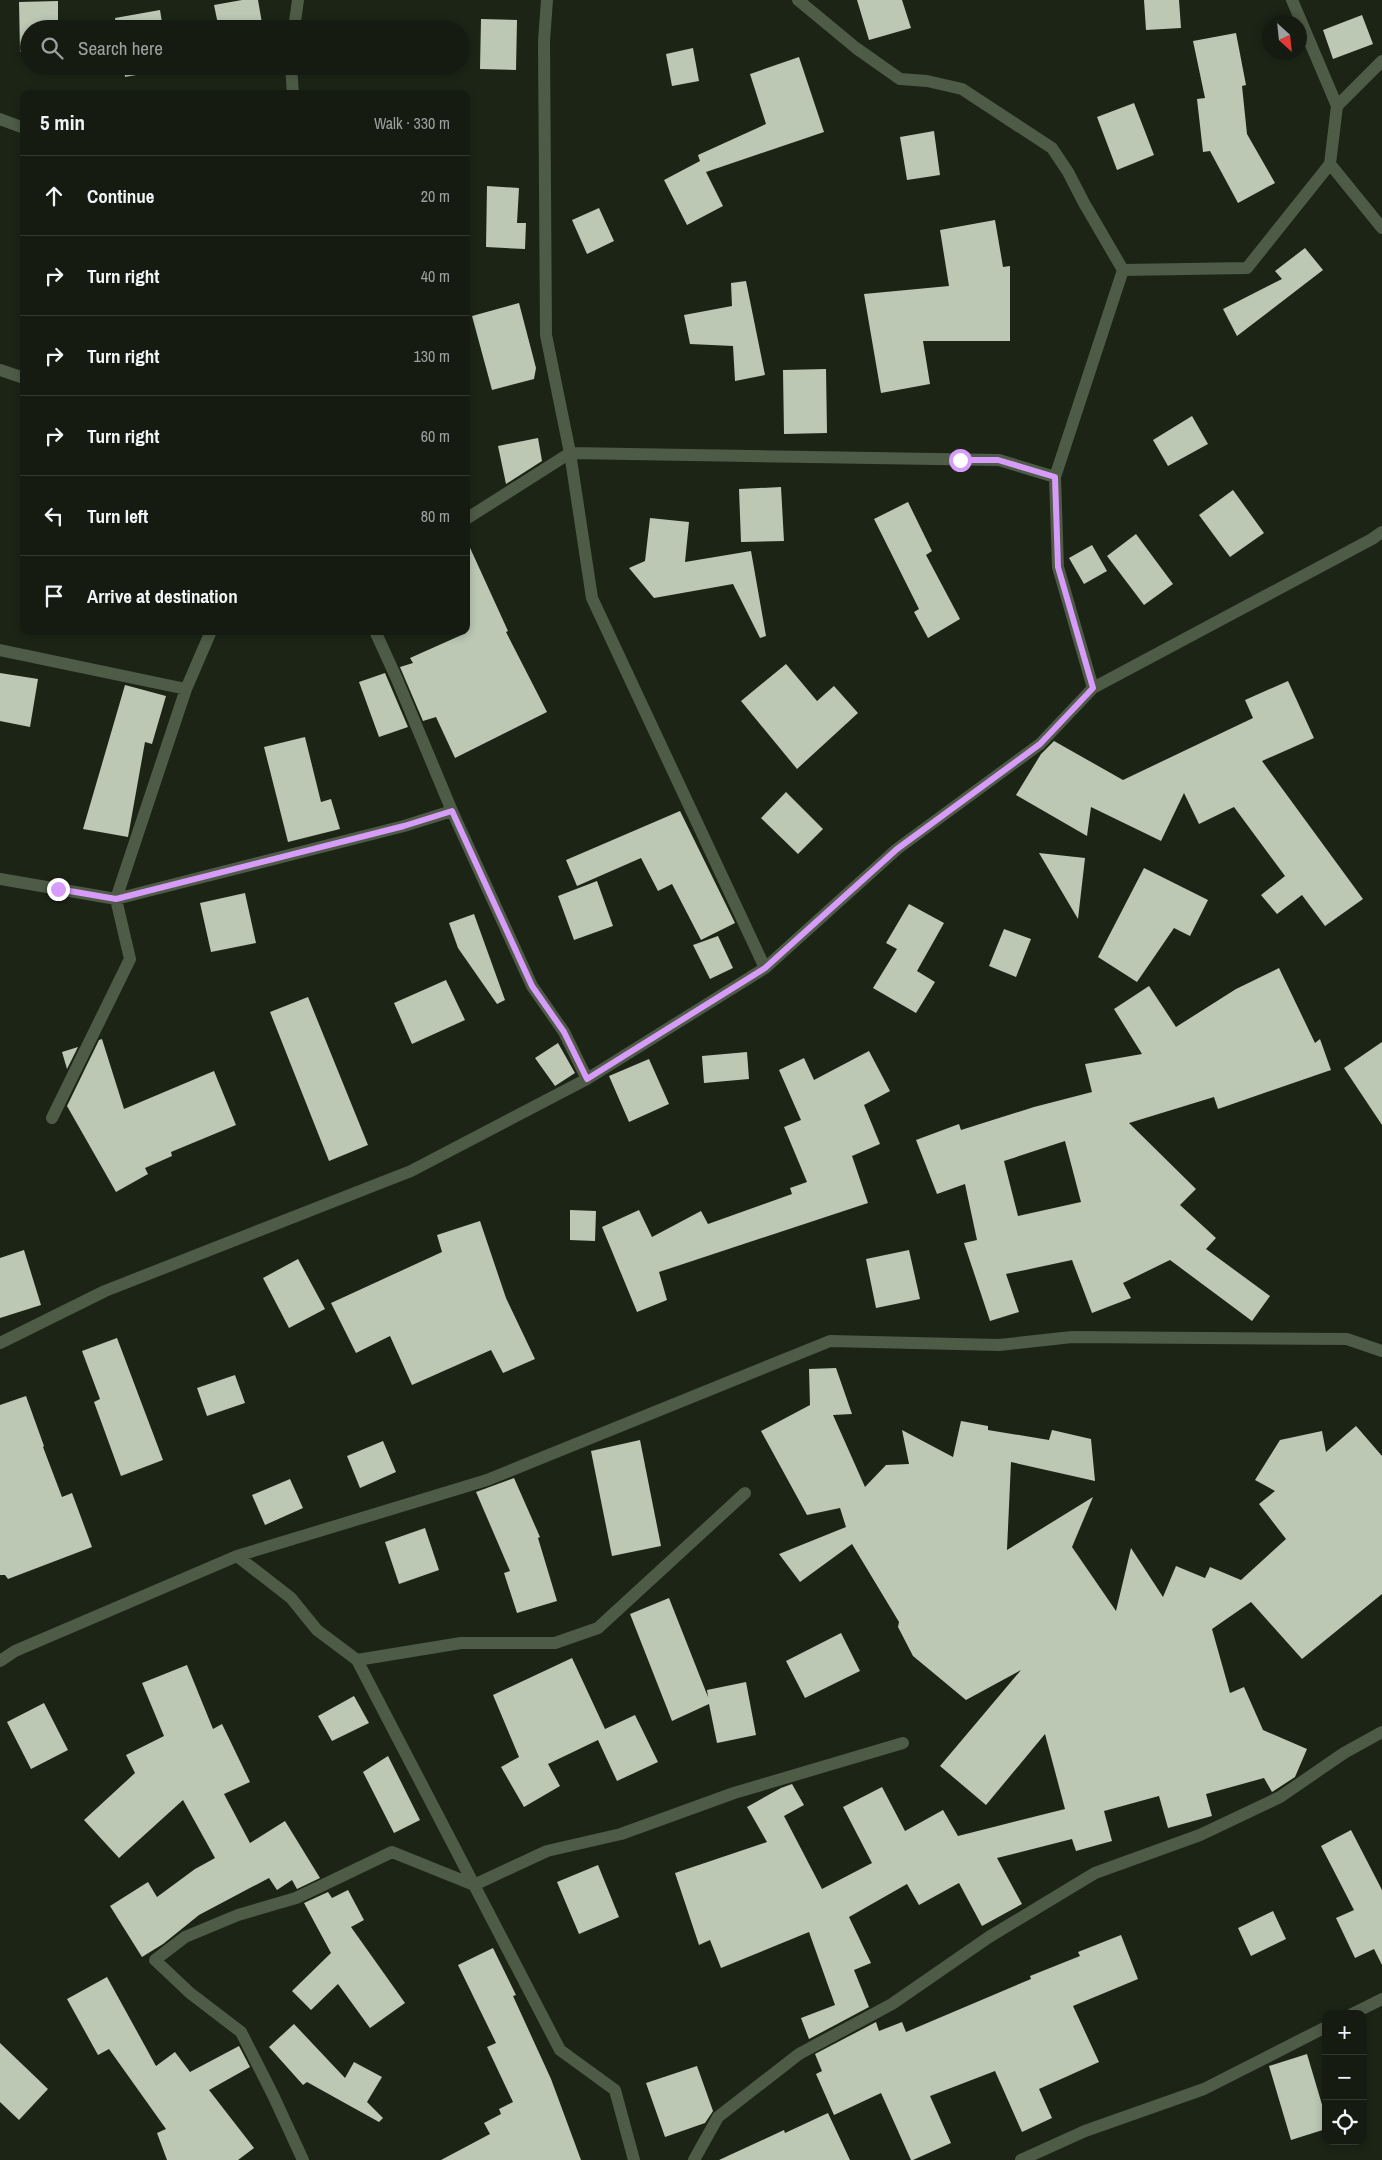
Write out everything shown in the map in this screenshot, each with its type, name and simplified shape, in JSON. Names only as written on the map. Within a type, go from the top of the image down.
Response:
[{"type":"street","points":[[295,20],[298,0]]},
{"type":"street","points":[[547,0],[544,41],[546,335],[570,453],[592,598],[765,968]]},
{"type":"street","points":[[798,0],[856,48],[900,79],[927,81],[962,90],[1052,148],[1068,172],[1123,270],[1055,477],[1058,567],[1093,688]]},
{"type":"street","points":[[1123,270],[1247,268],[1330,164],[1337,106],[1292,0]]},
{"type":"street","points":[[1337,106],[1382,60]]},
{"type":"street","points":[[293,75],[294,90]]},
{"type":"street","points":[[0,119],[20,126]]},
{"type":"street","points":[[1330,164],[1382,228]]},
{"type":"street","points":[[0,370],[20,377]]},
{"type":"street","points":[[470,516],[570,453],[998,460],[1055,477]]},
{"type":"street","points":[[0,1343],[105,1291],[411,1171],[587,1079],[765,968],[897,849],[1040,744],[1093,688],[1364,544],[1382,532]]},
{"type":"street","points":[[52,1118],[130,959],[116,899],[186,689],[209,635]]},
{"type":"street","points":[[377,635],[452,811],[532,986],[564,1032],[587,1079]]},
{"type":"street","points":[[0,650],[186,689]]},
{"type":"street","points":[[0,879],[116,899],[404,826],[452,811]]},
{"type":"street","points":[[0,1660],[15,1651],[237,1556],[487,1480],[830,1341],[999,1346],[1072,1337],[1347,1339],[1382,1351]]},
{"type":"street","points":[[357,1660],[461,1644],[555,1643],[598,1628],[745,1493]]},
{"type":"street","points":[[237,1556],[291,1598],[316,1630],[357,1660],[560,2050],[615,2090],[634,2160]]},
{"type":"street","points":[[694,2160],[718,2117],[799,2054],[892,2004],[989,1937],[1095,1873],[1200,1835],[1280,1797],[1344,1753],[1382,1732]]},
{"type":"street","points":[[303,2160],[241,2032],[190,1994],[155,1960],[185,1937],[238,1914],[296,1898],[392,1852],[474,1885],[547,1851],[620,1834],[734,1793],[903,1743]]},
{"type":"street","points":[[1360,2010],[1382,1999]]},
{"type":"street","points":[[1022,2160],[1085,2131],[1204,2089],[1322,2029]]},
{"type":"building","points":[[242,0],[258,0],[261,20],[217,20],[214,5]]},
{"type":"building","points":[[857,0],[902,0],[911,28],[869,40]]},
{"type":"building","points":[[1144,0],[1179,0],[1181,28],[1146,30]]},
{"type":"building","points":[[58,1],[58,20],[20,20],[20,52],[19,2]]},
{"type":"building","points":[[160,10],[162,20],[115,20],[115,18]]},
{"type":"building","points":[[1362,15],[1373,44],[1333,59],[1323,30]]},
{"type":"building","points":[[481,19],[517,20],[516,70],[480,69]]},
{"type":"building","points":[[1236,33],[1246,85],[1242,86],[1247,134],[1275,183],[1238,203],[1210,151],[1203,152],[1197,99],[1205,98],[1193,41]]},
{"type":"building","points":[[693,48],[699,81],[672,86],[666,54]]},
{"type":"building","points":[[799,57],[824,132],[706,172],[723,206],[687,225],[664,180],[700,161],[698,155],[766,124],[750,74]]},
{"type":"building","points":[[1134,103],[1154,155],[1117,170],[1097,117]]},
{"type":"building","points":[[934,131],[940,175],[907,180],[900,137]]},
{"type":"building","points":[[487,186],[519,188],[517,223],[526,223],[525,249],[486,247]]},
{"type":"building","points":[[599,208],[614,241],[587,254],[572,220]]},
{"type":"building","points":[[995,220],[1003,267],[1010,266],[1010,341],[923,341],[930,384],[881,393],[864,294],[949,286],[940,230]]},
{"type":"building","points":[[1305,248],[1323,270],[1237,336],[1223,309],[1282,279],[1275,271]]},
{"type":"building","points":[[746,281],[765,375],[735,381],[733,346],[690,344],[684,315],[732,306],[731,283]]},
{"type":"building","points":[[519,303],[536,368],[534,379],[492,390],[472,316]]},
{"type":"building","points":[[826,369],[827,433],[784,434],[783,370]]},
{"type":"building","points":[[1192,416],[1208,444],[1168,466],[1153,440]]},
{"type":"building","points":[[538,438],[542,461],[506,484],[498,446]]},
{"type":"building","points":[[781,487],[784,541],[741,542],[739,489]]},
{"type":"building","points":[[1233,490],[1264,533],[1230,557],[1199,515]]},
{"type":"building","points":[[908,502],[932,551],[926,555],[960,619],[928,638],[914,612],[919,609],[874,519]]},
{"type":"building","points":[[650,518],[689,522],[685,562],[751,551],[766,636],[760,638],[733,584],[654,598],[629,568],[645,561]]},
{"type":"building","points":[[1136,534],[1173,584],[1144,605],[1107,556]]},
{"type":"building","points":[[1092,545],[1107,571],[1084,584],[1069,558]]},
{"type":"building","points":[[470,548],[508,631],[506,632],[547,712],[455,758],[436,717],[423,721],[400,667],[413,663],[410,658],[462,635],[470,635]]},
{"type":"building","points":[[786,664],[817,701],[834,686],[858,713],[797,769],[741,701]]},
{"type":"building","points":[[0,673],[38,679],[30,727],[0,721]]},
{"type":"building","points":[[385,673],[408,727],[379,737],[359,682]]},
{"type":"building","points":[[1288,681],[1314,738],[1262,761],[1363,899],[1325,926],[1302,895],[1277,914],[1261,895],[1285,876],[1234,807],[1199,824],[1184,793],[1161,841],[1091,807],[1087,836],[1016,795],[1041,754],[1054,741],[1123,780],[1253,718],[1245,700]]},
{"type":"building","points":[[125,685],[166,696],[152,744],[145,742],[128,837],[83,829]]},
{"type":"building","points":[[305,737],[321,802],[331,799],[340,829],[288,842],[264,747]]},
{"type":"building","points":[[786,792],[823,829],[798,854],[761,818]]},
{"type":"building","points":[[680,811],[735,923],[701,940],[672,884],[658,891],[641,858],[577,886],[566,860]]},
{"type":"building","points":[[1039,853],[1085,858],[1078,919]]},
{"type":"building","points":[[1144,868],[1208,900],[1190,936],[1174,928],[1137,982],[1098,957]]},
{"type":"building","points":[[597,881],[613,926],[574,940],[558,896]]},
{"type":"building","points":[[245,893],[256,943],[211,952],[200,903]]},
{"type":"building","points":[[909,904],[944,923],[917,971],[935,982],[916,1013],[873,988],[897,949],[886,943]]},
{"type":"building","points":[[474,914],[505,1000],[497,1004],[458,948],[449,923]]},
{"type":"building","points":[[1004,929],[1031,939],[1016,977],[989,966]]},
{"type":"building","points":[[718,936],[733,968],[710,979],[693,945]]},
{"type":"building","points":[[1279,968],[1315,1043],[1320,1039],[1331,1070],[1218,1109],[1214,1097],[1129,1123],[1196,1189],[1180,1205],[1216,1238],[1206,1249],[1270,1296],[1252,1321],[1170,1260],[1123,1283],[1131,1298],[1092,1313],[1072,1260],[1006,1274],[1019,1312],[990,1321],[964,1243],[977,1240],[965,1184],[937,1194],[916,1140],[959,1124],[961,1130],[1034,1107],[1092,1092],[1085,1064],[1142,1054],[1114,1009],[1149,986],[1176,1027],[1236,989]],"holes":[[[1065,1141],[1081,1202],[1018,1216],[1004,1161]]]},
{"type":"building","points":[[446,980],[465,1020],[412,1044],[394,1003]]},
{"type":"building","points":[[308,997],[368,1145],[329,1161],[270,1012]]},
{"type":"building","points":[[102,1039],[124,1109],[214,1071],[236,1125],[171,1152],[172,1156],[145,1168],[148,1174],[116,1192],[67,1106],[99,1040]]},
{"type":"building","points":[[1382,1042],[1382,1125],[1344,1068]]},
{"type":"building","points":[[558,1043],[575,1073],[555,1086],[535,1058]]},
{"type":"building","points":[[78,1047],[67,1069],[62,1052]]},
{"type":"building","points":[[869,1051],[890,1091],[864,1105],[880,1144],[852,1156],[868,1203],[659,1272],[667,1300],[637,1312],[602,1227],[639,1210],[652,1237],[701,1211],[708,1224],[792,1194],[790,1188],[807,1182],[784,1127],[801,1120],[779,1070],[804,1058],[814,1080]]},
{"type":"building","points":[[747,1052],[749,1079],[704,1083],[702,1056]]},
{"type":"building","points":[[649,1059],[669,1104],[629,1122],[609,1076]]},
{"type":"building","points":[[570,1210],[596,1211],[595,1241],[570,1240]]},
{"type":"building","points":[[480,1221],[506,1298],[535,1359],[503,1373],[491,1350],[412,1385],[390,1336],[356,1353],[331,1303],[442,1252],[437,1235]]},
{"type":"building","points":[[24,1250],[41,1305],[0,1318],[0,1258]]},
{"type":"building","points":[[909,1250],[920,1299],[876,1308],[866,1259]]},
{"type":"building","points":[[298,1259],[325,1309],[289,1328],[263,1278]]},
{"type":"building","points":[[117,1338],[163,1460],[121,1476],[94,1402],[100,1399],[82,1351]]},
{"type":"building","points":[[836,1368],[852,1414],[833,1415],[865,1487],[886,1465],[909,1464],[902,1430],[953,1457],[961,1421],[988,1426],[988,1430],[1049,1440],[1052,1430],[1091,1439],[1095,1481],[1011,1462],[1007,1550],[1093,1497],[1072,1547],[1116,1611],[1131,1548],[1163,1597],[1176,1566],[1205,1578],[1210,1567],[1241,1580],[1286,1539],[1259,1504],[1275,1491],[1255,1480],[1280,1440],[1322,1431],[1326,1452],[1356,1426],[1382,1456],[1382,1594],[1302,1659],[1251,1602],[1212,1629],[1230,1693],[1244,1687],[1263,1730],[1307,1749],[1295,1777],[1272,1792],[1264,1778],[1206,1794],[1212,1816],[1168,1828],[1159,1796],[1104,1811],[1112,1841],[1076,1851],[1072,1839],[997,1858],[1022,1904],[982,1926],[959,1883],[919,1905],[907,1884],[849,1917],[871,1963],[854,1970],[869,2007],[809,2039],[801,2018],[835,2005],[809,1932],[721,1968],[710,1940],[699,1945],[675,1873],[767,1842],[747,1807],[792,1784],[804,1805],[784,1816],[822,1889],[872,1863],[843,1807],[882,1787],[905,1831],[943,1810],[958,1836],[1065,1809],[1045,1734],[986,1805],[940,1766],[1021,1670],[966,1700],[913,1656],[898,1627],[899,1622],[852,1544],[800,1582],[779,1554],[846,1527],[840,1508],[807,1515],[761,1431],[810,1405],[809,1369]]},
{"type":"building","points":[[235,1375],[245,1403],[207,1416],[197,1388]]},
{"type":"building","points":[[26,1396],[62,1497],[72,1493],[92,1547],[8,1579],[5,1575],[0,1575],[0,1405]]},
{"type":"building","points":[[640,1440],[661,1546],[612,1556],[591,1451]]},
{"type":"building","points":[[383,1441],[396,1472],[360,1488],[347,1456]]},
{"type":"building","points":[[514,1478],[540,1537],[538,1538],[557,1601],[517,1613],[504,1573],[510,1571],[476,1492]]},
{"type":"building","points":[[290,1479],[303,1508],[265,1525],[252,1495]]},
{"type":"building","points":[[425,1528],[439,1570],[399,1584],[385,1542]]},
{"type":"building","points":[[669,1598],[708,1697],[707,1690],[746,1682],[756,1735],[717,1743],[709,1704],[672,1721],[630,1614]]},
{"type":"building","points":[[841,1633],[860,1671],[805,1698],[786,1661]]},
{"type":"building","points":[[572,1658],[605,1729],[635,1715],[658,1762],[617,1781],[598,1740],[548,1764],[560,1786],[524,1807],[501,1767],[519,1757],[493,1695]]},
{"type":"building","points":[[187,1665],[213,1729],[222,1724],[250,1782],[224,1794],[250,1843],[285,1821],[320,1878],[297,1889],[292,1880],[277,1890],[269,1878],[199,1915],[163,1944],[142,1957],[110,1906],[148,1882],[157,1897],[195,1869],[215,1858],[183,1800],[119,1858],[84,1820],[135,1773],[126,1755],[164,1736],[142,1683]]},
{"type":"building","points":[[354,1696],[369,1723],[332,1741],[318,1716]]},
{"type":"building","points":[[44,1703],[68,1750],[31,1769],[7,1722]]},
{"type":"building","points":[[388,1756],[420,1820],[394,1833],[363,1772]]},
{"type":"building","points":[[1351,1830],[1382,1890],[1382,1965],[1374,1949],[1355,1958],[1336,1918],[1354,1910],[1321,1846]]},
{"type":"building","points":[[598,1865],[619,1917],[579,1934],[557,1882]]},
{"type":"building","points":[[348,1890],[364,1920],[351,1927],[405,2003],[370,2028],[338,1984],[311,2010],[292,1991],[331,1953],[304,1903],[328,1892],[332,1898]]},
{"type":"building","points":[[1273,1911],[1286,1939],[1251,1956],[1238,1928]]},
{"type":"building","points":[[1121,1935],[1138,1979],[1073,2006],[1099,2062],[1039,2089],[1052,2118],[1022,2132],[995,2071],[930,2096],[951,2143],[913,2160],[911,2160],[881,2093],[834,2115],[816,2074],[822,2071],[815,2054],[876,2022],[879,2031],[902,2022],[906,2032],[1031,1979],[1030,1976],[1080,1956],[1078,1952]]},
{"type":"building","points":[[493,1948],[516,1995],[513,1996],[551,2079],[581,2160],[441,2160],[490,2134],[484,2123],[501,2114],[499,2109],[513,2102],[487,2047],[496,2043],[458,1965]]},
{"type":"building","points":[[107,1977],[156,2066],[175,2052],[190,2072],[239,2046],[250,2067],[209,2090],[254,2148],[238,2160],[167,2160],[157,2133],[166,2129],[109,2049],[98,2055],[67,1999]]},
{"type":"building","points":[[294,2024],[345,2078],[354,2062],[382,2077],[367,2102],[383,2118],[379,2122],[307,2082],[303,2085],[269,2047]]},
{"type":"building","points":[[0,2043],[48,2089],[19,2120],[0,2102]]},
{"type":"building","points":[[1307,2054],[1322,2105],[1322,2130],[1291,2140],[1269,2066]]},
{"type":"building","points":[[697,2066],[713,2111],[705,2123],[665,2137],[646,2083]]},
{"type":"building","points":[[828,2113],[850,2160],[719,2160],[784,2130],[785,2133]]},
{"type":"route","points":[[58,889],[116,899],[404,826],[452,811],[532,986],[564,1032],[587,1079],[765,968],[897,849],[1040,744],[1093,688],[1058,567],[1055,477],[998,460],[960,460]]}]
